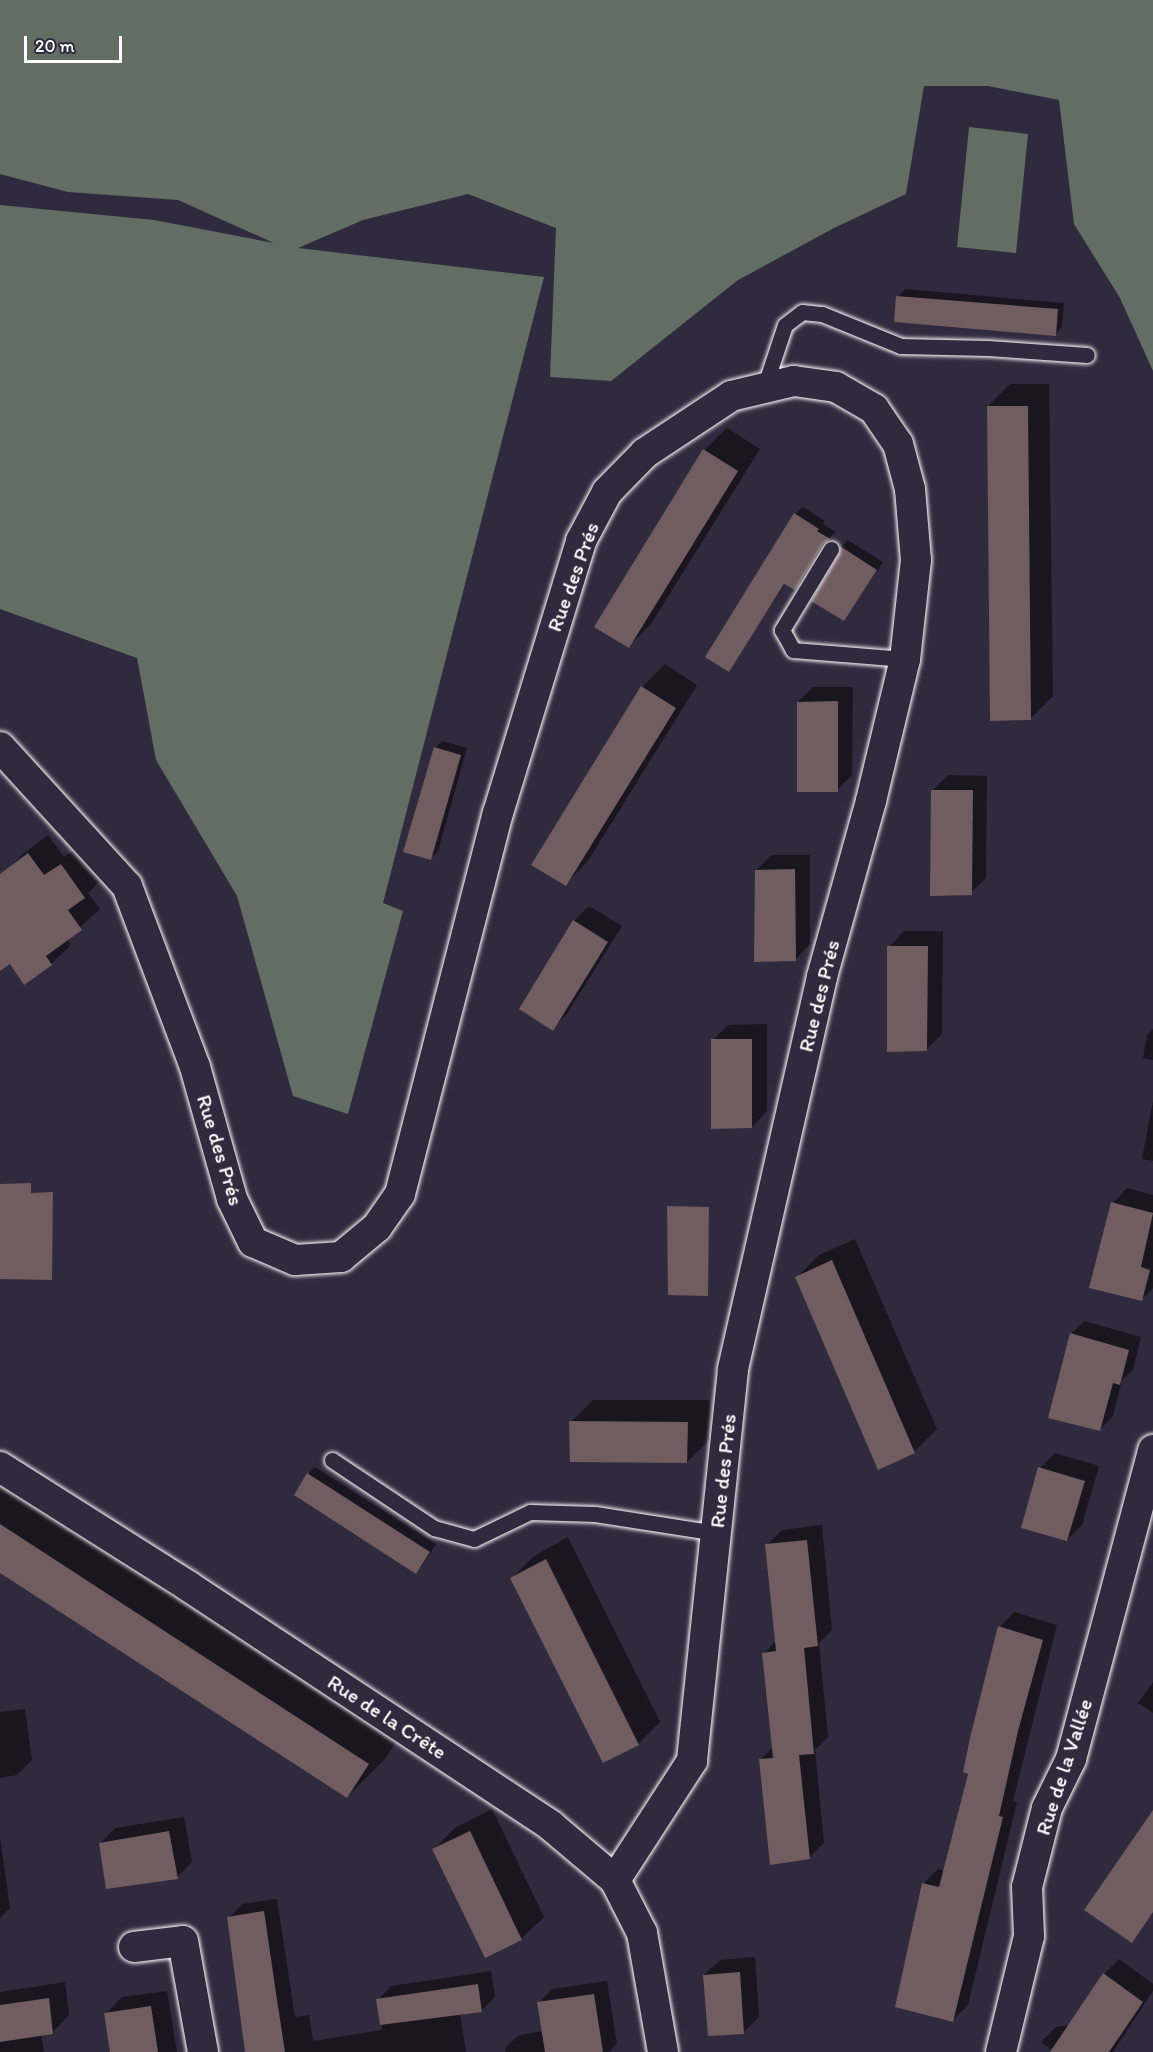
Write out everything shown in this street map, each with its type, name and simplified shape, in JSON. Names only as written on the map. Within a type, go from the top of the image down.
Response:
[{"type":"street","name":"Rue des Prés","points":[[0,747],[127,886],[195,1066],[232,1199],[254,1242],[295,1260],[341,1257],[377,1227],[400,1194],[498,813],[581,541],[607,492],[645,453],[731,396],[794,381],[836,387],[874,409],[898,444],[910,489],[916,560],[904,658],[871,801],[822,977],[733,1370],[692,1761],[615,1880]]},
{"type":"street","name":"Rue de la Vallée","points":[[1001,2052],[1029,1936],[1028,1887],[1047,1808],[1071,1759],[1153,1450]]},
{"type":"street","name":"Rue de la Crête","points":[[0,1467],[188,1586],[550,1825],[615,1880],[642,1933],[663,2052]]},
{"type":"street","points":[[134,1947],[183,1941],[203,2052]]},
{"type":"lane","points":[[764,388],[785,325],[802,312],[822,315],[901,346],[988,348],[1087,356]]},
{"type":"lane","points":[[831,549],[782,630],[793,650],[904,658]]},
{"type":"lane","points":[[332,1460],[434,1528],[474,1539],[530,1512],[596,1514],[716,1533]]},
{"type":"green space","points":[[0,0],[1153,0],[1153,371],[1120,298],[1074,224],[1059,100],[988,86],[924,86],[906,194],[834,228],[738,280],[611,381],[550,377],[556,228],[468,194],[363,220],[298,248],[544,277],[383,903],[403,911],[348,1114],[293,1096],[237,896],[156,760],[137,658],[0,609],[0,205],[154,220],[274,243],[178,200],[68,192],[0,174]]},
{"type":"green space","points":[[969,127],[1028,134],[1016,253],[957,247]]},
{"type":"building","points":[[896,296],[1058,309],[1056,336],[894,322]]},
{"type":"building","points":[[987,406],[1028,406],[1031,720],[990,721]]},
{"type":"building","points":[[703,449],[738,471],[629,648],[594,627]]},
{"type":"building","points":[[794,513],[830,539],[823,544],[795,590],[784,584],[729,672],[705,657]]},
{"type":"building","points":[[840,546],[877,570],[844,621],[811,601],[839,554]]},
{"type":"building","points":[[641,686],[676,708],[566,886],[531,865]]},
{"type":"building","points":[[838,701],[838,792],[797,792],[797,702]]},
{"type":"building","points":[[434,747],[461,755],[431,860],[403,852]]},
{"type":"building","points":[[931,790],[973,790],[972,895],[930,896]]},
{"type":"building","points":[[28,853],[44,875],[61,864],[85,898],[68,910],[82,930],[46,956],[52,965],[24,985],[10,964],[0,971],[0,874]]},
{"type":"building","points":[[795,869],[796,961],[754,962],[755,870]]},
{"type":"building","points":[[573,920],[608,942],[553,1031],[519,1009]]},
{"type":"building","points":[[887,946],[928,946],[927,1051],[887,1052]]},
{"type":"building","points":[[711,1039],[752,1039],[752,1128],[711,1129]]},
{"type":"building","points":[[31,1183],[31,1193],[53,1192],[52,1280],[0,1279],[0,1184]]},
{"type":"building","points":[[1111,1202],[1153,1213],[1141,1267],[1150,1270],[1142,1301],[1089,1288]]},
{"type":"building","points":[[667,1206],[709,1207],[708,1296],[668,1295]]},
{"type":"building","points":[[832,1260],[915,1453],[878,1470],[795,1277]]},
{"type":"building","points":[[1070,1333],[1129,1350],[1120,1385],[1113,1383],[1100,1431],[1048,1418]]},
{"type":"building","points":[[569,1421],[688,1422],[687,1463],[570,1462]]},
{"type":"building","points":[[1038,1467],[1085,1481],[1067,1541],[1021,1528]]},
{"type":"building","points":[[307,1473],[430,1552],[416,1574],[294,1495]]},
{"type":"building","points":[[0,1524],[369,1764],[347,1798],[0,1573]]},
{"type":"building","points":[[807,1540],[818,1646],[804,1648],[814,1754],[799,1755],[810,1859],[770,1865],[759,1759],[773,1758],[762,1653],[776,1651],[765,1544]]},
{"type":"building","points":[[546,1559],[639,1745],[603,1763],[510,1578]]},
{"type":"building","points":[[998,1626],[1043,1640],[1018,1731],[999,1816],[1003,1817],[953,2022],[895,2007],[922,1883],[939,1887],[968,1774],[963,1772]]},
{"type":"building","points":[[1153,1810],[1153,1912],[1132,1943],[1084,1910]]},
{"type":"building","points":[[169,1831],[178,1879],[106,1889],[99,1843]]},
{"type":"building","points":[[470,1831],[522,1940],[485,1958],[432,1849]]},
{"type":"building","points":[[264,1911],[285,2052],[245,2052],[227,1917]]},
{"type":"building","points":[[740,1972],[744,2034],[708,2036],[703,1975]]},
{"type":"building","points":[[1103,1973],[1143,2002],[1109,2052],[1050,2052]]},
{"type":"building","points":[[478,1984],[482,2012],[380,2025],[376,1999]]},
{"type":"building","points":[[594,1994],[603,2052],[545,2052],[537,2002]]},
{"type":"building","points":[[49,1998],[53,2034],[0,2042],[0,2005]]},
{"type":"building","points":[[151,2006],[158,2052],[110,2052],[104,2013]]}]
